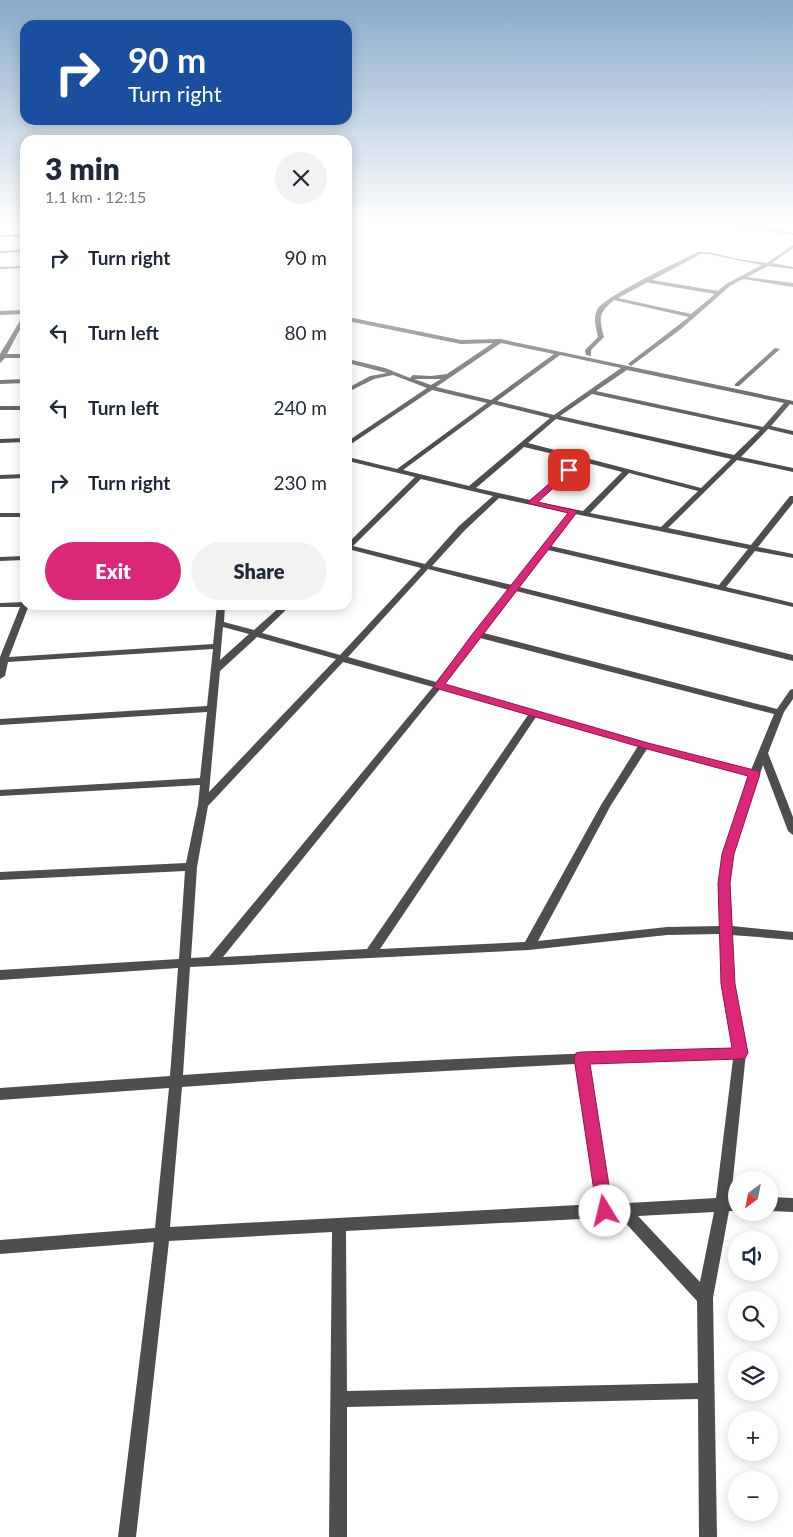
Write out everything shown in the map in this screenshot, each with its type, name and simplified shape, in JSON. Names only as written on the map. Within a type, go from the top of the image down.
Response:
[{"type":"street","points":[[589,355],[588,350],[601,337],[597,324],[600,309],[620,295]]},
{"type":"street","points":[[471,488],[556,416],[628,366],[717,295]]},
{"type":"street","points":[[613,298],[692,316]]},
{"type":"street","points":[[0,312],[20,314]]},
{"type":"street","points":[[352,320],[461,342],[500,341],[562,352],[792,398]]},
{"type":"street","points":[[1,358],[20,323]]},
{"type":"street","points":[[352,441],[500,341]]},
{"type":"street","points":[[738,386],[777,350]]},
{"type":"street","points":[[398,471],[562,352],[589,355],[628,366],[792,398]]},
{"type":"street","points":[[1,358],[20,356]]},
{"type":"street","points":[[352,362],[383,369],[432,388],[793,470]]},
{"type":"street","points":[[352,388],[381,374],[419,378],[447,376]]},
{"type":"street","points":[[0,382],[20,381]]},
{"type":"street","points":[[591,392],[793,433]]},
{"type":"street","points":[[662,530],[765,428],[792,398]]},
{"type":"street","points":[[0,408],[20,408]]},
{"type":"street","points":[[0,441],[20,440]]},
{"type":"street","points":[[522,444],[702,490]]},
{"type":"street","points":[[532,503],[582,460]]},
{"type":"street","points":[[352,462],[532,503],[793,556]]},
{"type":"street","points":[[584,514],[627,471]]},
{"type":"street","points":[[0,477],[20,476]]},
{"type":"street","points":[[352,543],[420,476]]},
{"type":"street","points":[[204,805],[462,528],[498,495]]},
{"type":"street","points":[[721,588],[793,498]]},
{"type":"street","points":[[212,962],[439,686],[477,634],[574,511]]},
{"type":"street","points":[[0,515],[20,515]]},
{"type":"street","points":[[545,547],[793,605]]},
{"type":"street","points":[[352,548],[793,658]]},
{"type":"street","points":[[0,559],[20,558]]},
{"type":"street","points":[[0,605],[20,604]]},
{"type":"street","points":[[0,676],[2,659],[22,610]]},
{"type":"street","points":[[126,1537],[162,1234],[176,1080],[191,867],[204,805],[210,710],[220,610]]},
{"type":"street","points":[[214,671],[282,610]]},
{"type":"street","points":[[219,623],[644,745],[754,774]]},
{"type":"street","points":[[477,634],[779,712]]},
{"type":"street","points":[[2,659],[217,646]]},
{"type":"street","points":[[732,1171],[740,1053],[728,984],[724,883],[728,854],[762,751],[779,712],[793,692]]},
{"type":"street","points":[[0,722],[210,710]]},
{"type":"street","points":[[370,954],[534,713]]},
{"type":"street","points":[[529,946],[606,805],[644,745]]},
{"type":"street","points":[[762,751],[793,831]]},
{"type":"street","points":[[0,793],[205,781]]},
{"type":"street","points":[[0,876],[191,867]]},
{"type":"street","points":[[0,975],[185,963],[529,946],[667,931],[727,930],[793,936]]},
{"type":"street","points":[[0,1094],[176,1080],[581,1058],[740,1053]]},
{"type":"street","points":[[581,1058],[605,1211]]},
{"type":"street","points":[[0,1247],[162,1234],[728,1204]]},
{"type":"street","points":[[778,1204],[793,1205]]},
{"type":"street","points":[[623,1210],[705,1298]]},
{"type":"street","points":[[708,1537],[705,1298],[728,1212]]},
{"type":"street","points":[[338,1537],[339,1226]]},
{"type":"street","points":[[339,1399],[706,1391]]},
{"type":"route","points":[[569,470],[532,503],[574,511],[477,634],[439,686],[708,763],[754,774],[728,854],[724,883],[728,984],[740,1053],[581,1058],[605,1211]]}]
